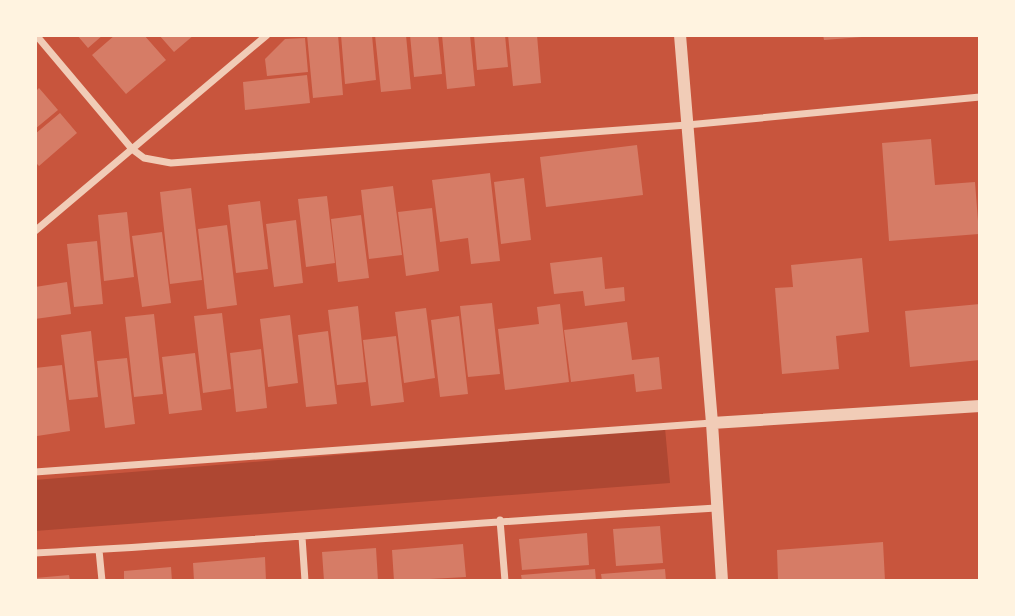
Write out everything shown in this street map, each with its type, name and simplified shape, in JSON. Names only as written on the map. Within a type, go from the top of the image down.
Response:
[{"type":"street","points":[[36,35],[132,149],[144,158],[171,163],[687,125],[980,97]]},
{"type":"street","points":[[35,231],[267,35]]},
{"type":"street","points":[[680,35],[712,423],[722,581]]},
{"type":"street","points":[[35,472],[980,406]]},
{"type":"street","points":[[35,554],[302,537],[500,520],[716,508]]},
{"type":"street","points":[[500,520],[505,581]]},
{"type":"street","points":[[302,537],[305,581]]},
{"type":"street","points":[[99,550],[102,581]]},
{"type":"shaded area","points":[[665,428],[670,483],[35,531],[35,480]]},
{"type":"building","points":[[77,35],[103,35],[88,48]]},
{"type":"building","points":[[115,35],[144,35],[166,60],[126,94],[92,55]]},
{"type":"building","points":[[159,35],[194,35],[174,52]]},
{"type":"building","points":[[307,35],[338,35],[343,95],[313,98]]},
{"type":"building","points":[[341,35],[372,35],[376,80],[345,84]]},
{"type":"building","points":[[375,35],[406,35],[411,89],[381,92]]},
{"type":"building","points":[[410,35],[438,35],[442,74],[414,77]]},
{"type":"building","points":[[442,35],[470,35],[475,86],[447,89]]},
{"type":"building","points":[[474,35],[505,35],[508,67],[477,70]]},
{"type":"building","points":[[508,35],[537,35],[541,83],[513,86]]},
{"type":"building","points":[[823,35],[862,35],[862,37],[824,40]]},
{"type":"building","points":[[305,38],[308,72],[267,76],[265,59],[285,39]]},
{"type":"building","points":[[307,75],[310,103],[245,110],[243,82]]},
{"type":"building","points":[[39,88],[58,110],[35,129],[35,92]]},
{"type":"building","points":[[60,113],[77,133],[39,166],[35,162],[35,134]]},
{"type":"building","points":[[931,139],[935,185],[975,182],[979,234],[889,241],[882,143]]},
{"type":"building","points":[[637,145],[643,195],[546,207],[540,157]]},
{"type":"building","points":[[490,173],[500,261],[471,264],[468,238],[440,242],[432,180]]},
{"type":"building","points":[[524,178],[531,240],[501,244],[494,182]]},
{"type":"building","points":[[393,186],[402,255],[369,259],[361,190]]},
{"type":"building","points":[[191,188],[202,280],[170,284],[160,192]]},
{"type":"building","points":[[327,196],[335,263],[306,267],[298,199]]},
{"type":"building","points":[[260,201],[268,269],[236,273],[228,205]]},
{"type":"building","points":[[432,208],[439,271],[406,276],[398,212]]},
{"type":"building","points":[[127,212],[134,277],[104,281],[98,215]]},
{"type":"building","points":[[361,215],[369,278],[338,282],[331,219]]},
{"type":"building","points":[[296,220],[303,283],[274,287],[266,224]]},
{"type":"building","points":[[227,225],[237,305],[207,309],[198,229]]},
{"type":"building","points":[[162,232],[171,303],[142,307],[132,236]]},
{"type":"building","points":[[97,241],[103,304],[74,307],[67,244]]},
{"type":"building","points":[[602,257],[605,289],[624,287],[625,301],[585,306],[583,291],[554,294],[550,263]]},
{"type":"building","points":[[862,258],[869,332],[836,336],[839,369],[782,374],[775,288],[793,287],[791,265]]},
{"type":"building","points":[[67,282],[71,314],[35,319],[35,287]]},
{"type":"building","points":[[492,303],[500,374],[468,377],[460,306]]},
{"type":"building","points":[[560,304],[569,382],[505,390],[498,329],[539,324],[537,307]]},
{"type":"building","points":[[980,304],[980,360],[910,367],[905,311]]},
{"type":"building","points":[[358,306],[366,382],[337,385],[328,310]]},
{"type":"building","points":[[426,308],[435,378],[404,383],[395,312]]},
{"type":"building","points":[[222,313],[231,389],[203,393],[194,316]]},
{"type":"building","points":[[154,314],[163,394],[134,397],[125,317]]},
{"type":"building","points":[[290,315],[298,383],[268,387],[260,319]]},
{"type":"building","points":[[459,316],[468,394],[440,397],[431,320]]},
{"type":"building","points":[[627,322],[632,360],[659,357],[662,389],[636,392],[634,374],[571,382],[564,330]]},
{"type":"building","points":[[91,331],[98,397],[69,400],[61,335]]},
{"type":"building","points":[[328,331],[337,404],[306,407],[298,335]]},
{"type":"building","points":[[396,336],[404,402],[371,406],[363,340]]},
{"type":"building","points":[[261,349],[267,408],[236,412],[230,353]]},
{"type":"building","points":[[195,353],[202,410],[169,414],[162,357]]},
{"type":"building","points":[[127,358],[135,424],[105,428],[97,361]]},
{"type":"building","points":[[62,365],[70,431],[37,436],[35,368]]},
{"type":"building","points":[[660,526],[663,563],[616,566],[613,529]]},
{"type":"building","points":[[587,533],[589,565],[522,570],[519,539]]},
{"type":"building","points":[[883,542],[885,581],[778,581],[777,550]]},
{"type":"building","points":[[463,544],[466,577],[394,581],[392,550]]},
{"type":"building","points":[[376,548],[378,581],[324,581],[322,552]]},
{"type":"building","points":[[265,557],[266,581],[194,581],[193,563]]},
{"type":"building","points":[[171,567],[172,581],[124,581],[124,571]]},
{"type":"building","points":[[595,569],[596,581],[522,581],[521,575]]},
{"type":"building","points":[[665,569],[666,581],[602,581],[601,574]]},
{"type":"building","points":[[69,575],[70,581],[35,581],[35,578]]}]
